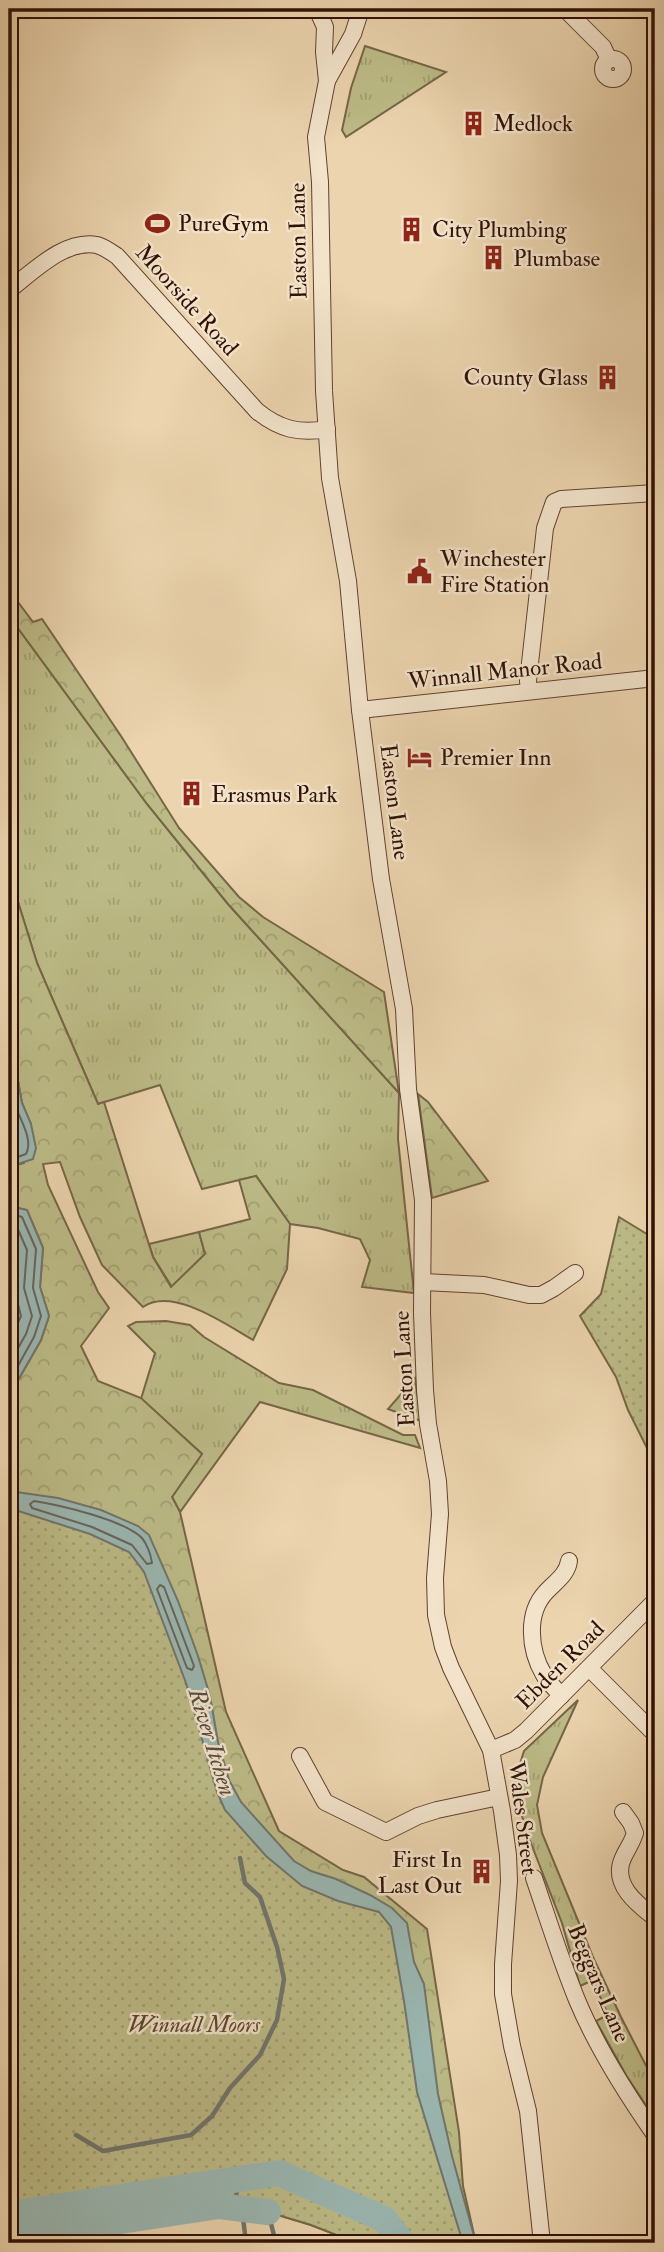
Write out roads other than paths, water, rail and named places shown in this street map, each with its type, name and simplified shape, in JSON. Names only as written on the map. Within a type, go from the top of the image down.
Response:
[{"type":"street","name":"Easton Lane","points":[[317,9],[325,27],[327,81],[316,137],[320,182],[322,309],[330,478],[348,581],[360,710],[382,879],[404,1009],[408,1089],[423,1200],[422,1313],[425,1390],[438,1480],[440,1528]]},
{"type":"street","name":"Easton Lane","points":[[327,81],[354,34],[361,9]]},
{"type":"street","points":[[565,9],[603,47],[610,61]]},
{"type":"street","name":"Moorside Road","points":[[9,290],[62,251],[93,245],[103,247],[117,256],[269,421],[301,432],[327,429]]},
{"type":"street","points":[[529,691],[539,573],[545,528],[554,502],[561,499],[655,493]]},
{"type":"street","name":"Winnall Manor Road","points":[[360,710],[655,678]]},
{"type":"street","points":[[423,1282],[484,1285],[521,1294],[542,1303],[554,1288],[575,1273]]},
{"type":"street","name":"Wales Street","points":[[440,1528],[435,1578],[439,1633],[451,1668],[491,1750],[508,1855],[503,1994],[528,2111],[542,2243]]},
{"type":"street","points":[[561,1696],[538,1664],[534,1650],[532,1618],[537,1603],[568,1569],[569,1561]]},
{"type":"street","name":"Ebden Road","points":[[491,1750],[515,1740],[655,1601]]},
{"type":"street","points":[[589,1668],[655,1734]]},
{"type":"street","points":[[300,1756],[325,1802],[386,1832],[437,1810],[499,1797]]},
{"type":"street","points":[[623,1812],[635,1833],[620,1867],[622,1885],[655,1918]]},
{"type":"street","name":"Beggars Lane","points":[[534,1878],[586,2021],[618,2080],[655,2134]]},
{"type":"water","points":[[9,1032],[22,1103],[31,1124],[36,1148],[33,1159],[9,1167]]},
{"type":"water","points":[[9,1206],[27,1210],[43,1248],[40,1287],[49,1316],[41,1340],[9,1396]]},
{"type":"water","name":"River Itchen","points":[[9,1491],[58,1498],[101,1510],[138,1526],[149,1535],[178,1601],[198,1656],[229,1780],[241,1802],[294,1861],[311,1871],[370,1895],[392,1908],[407,1923],[414,1962],[424,1984],[438,2094],[476,2243],[463,2243],[417,2092],[391,1927],[379,1912],[338,1901],[302,1886],[266,1856],[225,1810],[217,1792],[186,1683],[144,1572],[129,1552],[90,1534],[9,1508]]},
{"type":"waterway","points":[[76,2135],[103,2151],[191,2135],[212,2116],[230,2088],[260,2055],[277,2020],[284,1979],[277,1947],[260,1897],[245,1883],[240,1858]]},
{"type":"waterway","points":[[9,2214],[279,2173],[384,2219],[403,2243]]},
{"type":"waterway","points":[[235,2208],[238,2178]]},
{"type":"waterway","points":[[9,2238],[219,2206],[268,2212]]},
{"type":"waterway","points":[[242,2209],[246,2243]]},
{"type":"waterway","points":[[268,2212],[276,2243]]},
{"type":"place","name":"Medlock","points":[[473,123]]},
{"type":"place","name":"PureGym","points":[[158,223]]},
{"type":"place","name":"City Plumbing","points":[[412,229]]},
{"type":"place","name":"Plumbase","points":[[493,258]]},
{"type":"place","name":"County Glass","points":[[608,377]]},
{"type":"place","name":"Winchester Fire Station","points":[[420,571]]},
{"type":"place","name":"Premier Inn","points":[[420,757]]},
{"type":"place","name":"Erasmus Park","points":[[191,794]]},
{"type":"place","name":"First In Last Out","points":[[482,1872]]},
{"type":"park label","name":"Winnall Moors","points":[[194,2024]]}]
